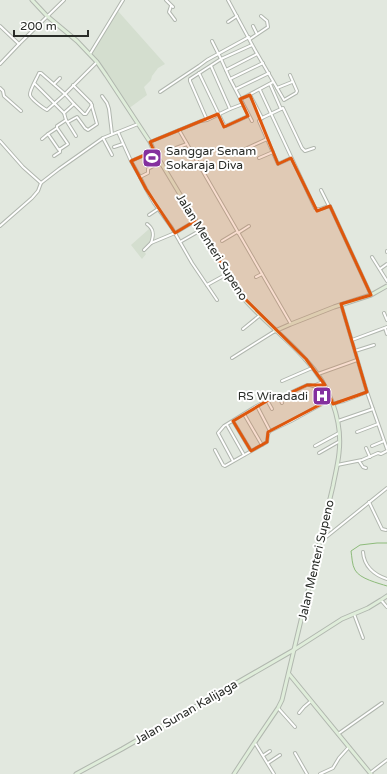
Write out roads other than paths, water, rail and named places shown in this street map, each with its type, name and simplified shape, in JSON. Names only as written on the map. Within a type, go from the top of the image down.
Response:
[{"type":"main road","name":"Jalan Menteri Supeno","points":[[32,0],[47,16],[77,41],[97,62],[150,142],[239,293],[247,304],[306,359],[318,374],[331,399],[338,420],[340,452],[295,650],[282,700],[234,774]]},
{"type":"main road","points":[[275,331],[341,304],[371,295],[387,286]]},
{"type":"main road","name":"Jalan Sunan Kalijaga","points":[[76,774],[295,650],[334,624],[368,608],[387,596]]},
{"type":"main road","points":[[288,674],[370,774]]},
{"type":"street","points":[[0,62],[64,0]]},
{"type":"street","points":[[90,54],[123,0]]},
{"type":"street","points":[[166,0],[172,6],[169,12],[175,20]]},
{"type":"street","points":[[228,0],[284,100]]},
{"type":"street","points":[[228,22],[237,16]]},
{"type":"street","points":[[160,92],[218,53],[268,27],[266,21],[261,16]]},
{"type":"street","points":[[0,26],[19,44]]},
{"type":"street","points":[[253,26],[257,34]]},
{"type":"street","points":[[212,41],[248,116],[252,121]]},
{"type":"street","points":[[206,120],[190,81],[191,78],[221,59],[252,44]]},
{"type":"street","points":[[226,70],[257,54]]},
{"type":"street","points":[[92,105],[86,114],[84,114],[65,94],[40,72],[30,94],[33,100],[47,110],[55,104],[65,94],[73,85],[97,62]]},
{"type":"street","points":[[230,79],[263,63]]},
{"type":"street","points":[[211,66],[230,109]]},
{"type":"street","points":[[199,73],[225,126],[248,116]]},
{"type":"street","points":[[236,89],[269,73]]},
{"type":"street","points":[[278,102],[284,100],[297,91],[290,75]]},
{"type":"street","points":[[54,84],[60,78]]},
{"type":"street","points":[[240,99],[273,82]]},
{"type":"street","points":[[277,88],[293,82]]},
{"type":"street","points":[[34,83],[64,113],[76,136]]},
{"type":"street","points":[[270,84],[281,109],[283,108],[304,150],[306,151],[314,148]]},
{"type":"street","points":[[42,139],[57,128],[57,126],[77,117],[87,129],[90,130],[97,124],[92,105],[88,99],[73,85]]},
{"type":"street","points":[[0,88],[3,91],[4,96],[21,111]]},
{"type":"street","points":[[260,90],[316,209],[320,210],[329,206]]},
{"type":"street","points":[[250,95],[262,118]]},
{"type":"street","points":[[102,96],[110,109],[112,134]]},
{"type":"street","points":[[64,113],[74,104]]},
{"type":"street","points":[[150,142],[243,104]]},
{"type":"street","points":[[281,109],[259,121],[278,164],[292,158]]},
{"type":"street","points":[[201,120],[204,114]]},
{"type":"street","points":[[0,226],[32,198],[38,191],[41,183],[60,168],[103,138],[138,124]]},
{"type":"street","points":[[54,156],[60,152],[60,149],[68,144],[57,128]]},
{"type":"street","points":[[179,130],[291,324]]},
{"type":"street","points":[[118,132],[146,190],[175,233],[194,267],[217,300]]},
{"type":"street","points":[[48,134],[60,149]]},
{"type":"street","points":[[103,138],[112,156]]},
{"type":"street","points":[[241,151],[267,139]]},
{"type":"street","points":[[0,141],[23,167],[41,183]]},
{"type":"street","points":[[114,147],[123,144]]},
{"type":"street","points":[[176,148],[187,144]]},
{"type":"street","points":[[131,161],[154,150]]},
{"type":"street","points":[[259,158],[273,152]]},
{"type":"street","points":[[140,177],[148,173],[148,169],[161,162]]},
{"type":"street","points":[[200,167],[205,162]]},
{"type":"street","points":[[321,190],[371,295]]},
{"type":"street","points":[[149,215],[158,209]]},
{"type":"street","points":[[144,250],[151,243],[175,233],[196,220]]},
{"type":"street","points":[[148,224],[153,232],[151,243]]},
{"type":"street","points":[[222,241],[249,226]]},
{"type":"street","points":[[180,242],[201,230]]},
{"type":"street","points":[[372,257],[387,281]]},
{"type":"street","points":[[380,269],[387,264]]},
{"type":"street","points":[[207,286],[227,274]]},
{"type":"street","points":[[256,277],[262,274]]},
{"type":"street","points":[[337,465],[359,461],[378,453],[381,454],[387,450],[367,392],[341,304]]},
{"type":"street","points":[[384,313],[387,320]]},
{"type":"street","points":[[243,329],[259,316]]},
{"type":"street","points":[[352,340],[386,328],[387,334]]},
{"type":"street","points":[[232,358],[275,331]]},
{"type":"street","points":[[355,351],[374,345]]},
{"type":"street","points":[[318,374],[358,360]]},
{"type":"street","points":[[282,381],[313,368]]},
{"type":"street","points":[[233,461],[218,433],[222,427],[277,395],[283,396],[307,385],[313,386],[323,382]]},
{"type":"street","points":[[333,404],[367,392]]},
{"type":"street","points":[[279,396],[282,403]]},
{"type":"street","points":[[215,450],[224,466],[267,442],[270,431],[331,399]]},
{"type":"street","points":[[267,400],[272,409]]},
{"type":"street","points":[[257,406],[270,431]]},
{"type":"street","points":[[338,420],[373,408]]},
{"type":"street","points":[[244,414],[262,445]]},
{"type":"street","points":[[233,421],[251,452]]},
{"type":"street","points":[[227,424],[244,455]]},
{"type":"street","points":[[357,432],[378,424]]},
{"type":"street","points":[[315,446],[339,433]]},
{"type":"street","points":[[319,453],[340,441]]},
{"type":"street","points":[[372,446],[384,441]]},
{"type":"street","points":[[366,448],[370,457]]},
{"type":"street","points":[[359,461],[363,467],[366,468]]},
{"type":"street","points":[[320,542],[387,489]]},
{"type":"street","points":[[369,502],[382,529],[386,530]]},
{"type":"street","points":[[363,552],[365,560],[371,570],[378,576],[387,579]]},
{"type":"street","points":[[382,600],[387,607]]},
{"type":"street","points":[[354,614],[363,638]]},
{"type":"street","points":[[299,712],[311,701]]},
{"type":"street","points":[[338,734],[382,703]]},
{"type":"street","points":[[278,708],[295,727]]},
{"type":"street","points":[[255,742],[274,774]]},
{"type":"street","points":[[320,774],[333,768],[348,748]]},
{"type":"street","points":[[264,756],[270,751]]},
{"type":"street","points":[[295,753],[307,774]]},
{"type":"street","points":[[268,763],[280,755]]},
{"type":"street","points":[[370,774],[387,760]]},
{"type":"waterway","points":[[387,543],[360,545],[351,551],[353,566],[357,573],[370,580],[387,586]]},
{"type":"place","name":"Sanggar Senam Sokaraja Diva","points":[[152,158]]},
{"type":"place","name":"RS Wiradadi","points":[[322,396]]}]
